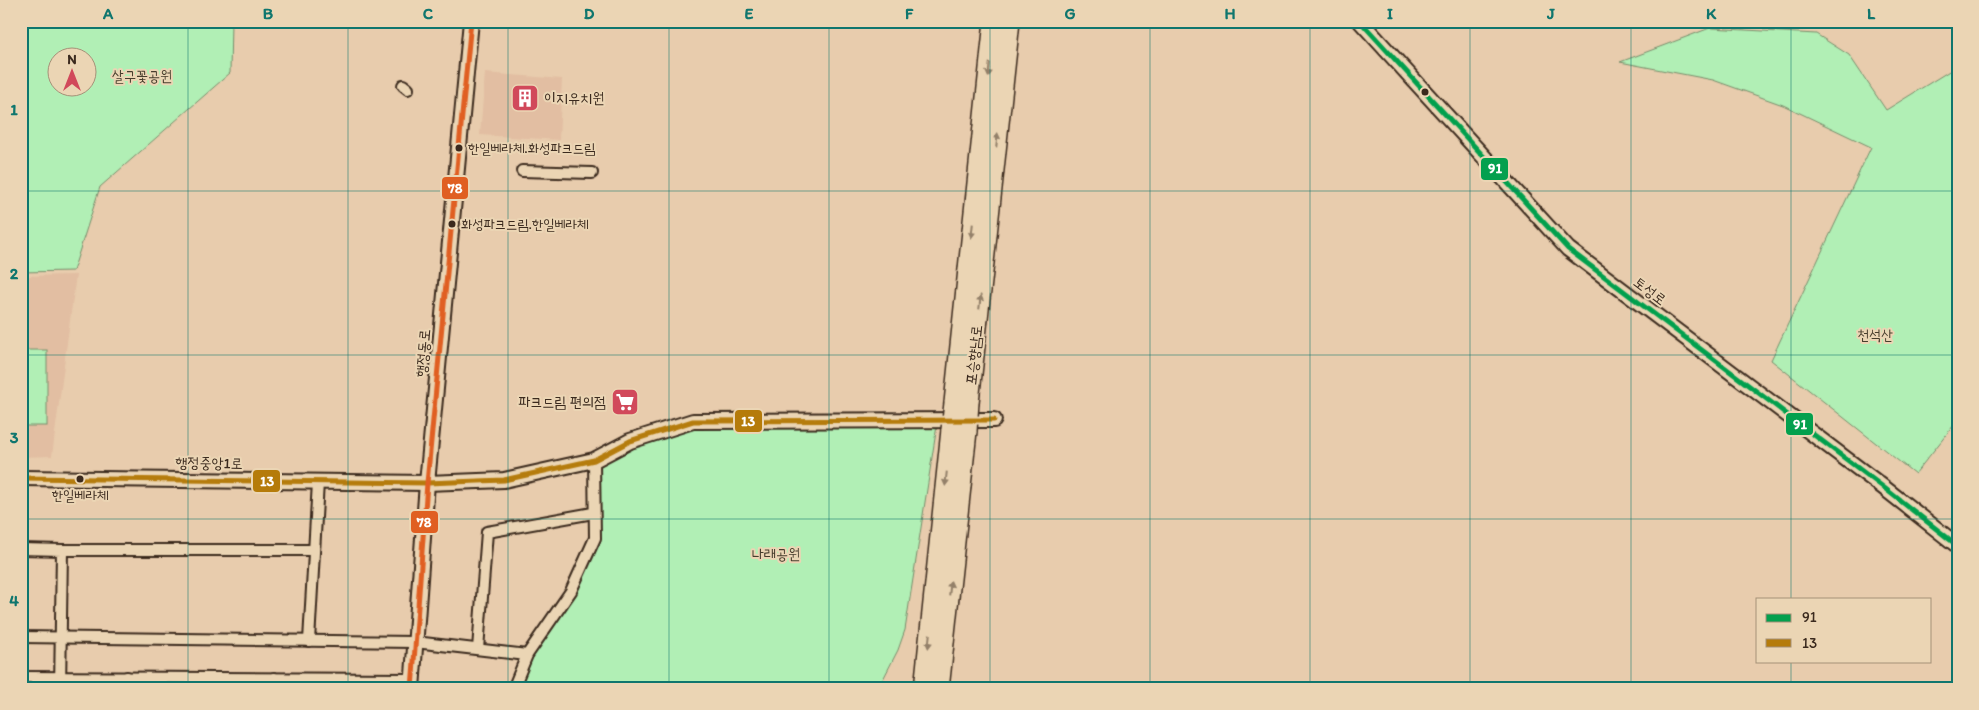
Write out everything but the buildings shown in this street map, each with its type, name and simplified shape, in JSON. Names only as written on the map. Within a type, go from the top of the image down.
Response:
[{"type":"highway","name":"포승향남로","points":[[962,403],[994,21]]},
{"type":"highway","name":"포승향남로","points":[[924,689],[959,431],[1010,21]]},
{"type":"highway","name":"포승향남로","points":[[939,689],[959,431]]},
{"type":"street","name":"행정동로","points":[[412,684],[427,483],[471,21]]},
{"type":"street","name":"토성로","points":[[1360,21],[1568,249],[1890,492],[1958,546]]},
{"type":"street","points":[[522,171],[592,172]]},
{"type":"street","name":"행정중앙1로","points":[[21,478],[427,483],[504,480],[594,460],[630,441],[693,421],[994,420]]},
{"type":"street","points":[[513,689],[527,656],[571,591],[595,538],[593,513],[594,460]]},
{"type":"street","points":[[309,641],[318,482]]},
{"type":"street","points":[[478,650],[488,532],[593,513]]},
{"type":"street","points":[[21,549],[314,550]]},
{"type":"street","points":[[60,689],[59,637],[62,550]]},
{"type":"street","points":[[21,637],[415,642],[527,656]]},
{"type":"street","points":[[21,677],[127,678],[205,683],[412,684]]},
{"type":"street","points":[[127,678],[128,689]]},
{"type":"shaded area","points":[[485,73],[562,79],[559,140],[480,135]]},
{"type":"shaded area","points":[[76,275],[52,456],[21,457],[21,276]]},
{"type":"green space","name":"살구꽃공원","points":[[21,21],[231,21],[230,73],[100,187],[73,271],[21,272]]},
{"type":"green space","name":"천석산","points":[[1710,28],[1816,34],[1849,55],[1886,110],[1951,70],[1958,62],[1958,420],[1915,474],[1771,360],[1871,147],[1783,105],[1713,80],[1620,62]]},
{"type":"green space","points":[[21,350],[47,350],[47,426],[21,426]]},
{"type":"green space","name":"나래공원","points":[[938,419],[905,630],[898,650],[878,689],[513,689],[595,538],[594,460],[693,421]]},
{"type":"green space","points":[[274,678],[343,679],[342,689],[274,689]]},
{"type":"transit line","name":"78","points":[[412,689],[427,483],[471,21]]},
{"type":"transit line","name":"91","points":[[1360,21],[1568,249],[1958,546]]},
{"type":"transit line","name":"13","points":[[21,478],[427,483],[504,480],[594,460],[630,441],[693,421],[994,420]]},
{"type":"place","name":"이지유치원","points":[[525,98]]},
{"type":"place","name":"한일베라체.화성파크드림","points":[[459,148]]},
{"type":"place","name":"화성파크드림.한일베라체","points":[[452,224]]},
{"type":"place","name":"파크드림 편의점","points":[[625,402]]},
{"type":"place","name":"한일베라체","points":[[80,479]]}]
